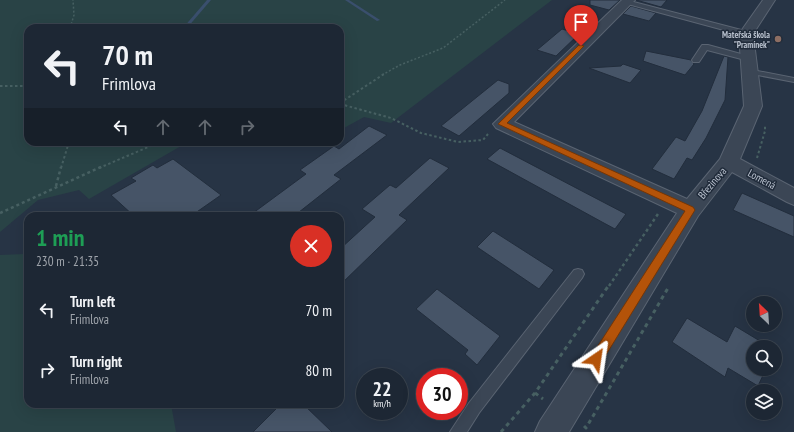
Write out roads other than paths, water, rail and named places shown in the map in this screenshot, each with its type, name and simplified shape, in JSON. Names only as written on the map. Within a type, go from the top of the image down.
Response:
[{"type":"street","points":[[746,34],[769,0]]},
{"type":"street","points":[[628,1],[502,124],[690,210]]},
{"type":"street","name":"Březinova","points":[[551,432],[690,210],[729,162],[753,106],[746,34]]},
{"type":"street","name":"Lomená","points":[[729,162],[794,197]]},
{"type":"lane","points":[[628,1],[746,34]]},
{"type":"lane","points":[[696,60],[704,47],[794,80]]},
{"type":"lane","points":[[458,432],[474,408],[578,274]]},
{"type":"waterway","points":[[188,24],[209,0]]},
{"type":"waterway","points":[[347,0],[378,20]]},
{"type":"place","name":"Mateřská škola \"Pramínek\"","points":[[778,39]]}]
